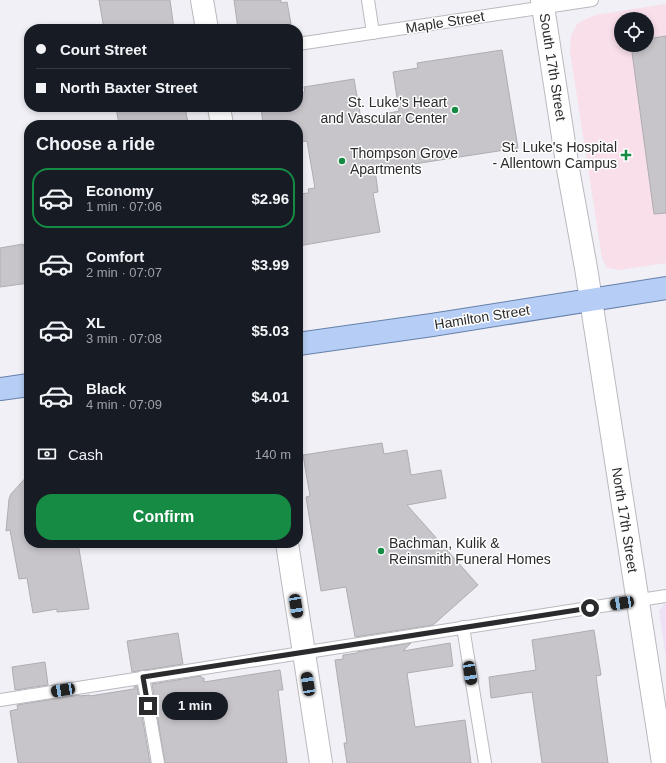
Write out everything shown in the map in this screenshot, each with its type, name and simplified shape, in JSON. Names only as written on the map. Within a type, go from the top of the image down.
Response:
[{"type":"main road","name":"Hamilton Street","points":[[303,343],[432,325],[666,288]]},
{"type":"main road","points":[[0,389],[24,385]]},
{"type":"street","points":[[202,0],[206,24]]},
{"type":"street","name":"South 17th Street","points":[[543,4],[590,300]]},
{"type":"street","name":"North 17th Street","points":[[590,300],[663,763]]},
{"type":"street","points":[[288,548],[320,763]]},
{"type":"lane","points":[[368,0],[373,33]]},
{"type":"lane","name":"Maple Street","points":[[303,43],[543,4],[592,0]]},
{"type":"lane","points":[[0,700],[666,596]]},
{"type":"lane","points":[[463,627],[485,763]]},
{"type":"lane","points":[[143,677],[158,763]]},
{"type":"shaded area","name":"St. Luke's Hospital - Allentown Campus","points":[[666,4],[666,263],[620,270],[607,268],[602,258],[570,52],[571,35],[578,23],[595,15],[614,12],[614,52],[654,52],[654,12],[614,12]]},
{"type":"shaded area","points":[[664,604],[666,604],[666,657],[659,611]]},
{"type":"building","points":[[99,0],[170,0],[173,24],[103,24]]},
{"type":"building","points":[[234,0],[281,0],[281,3],[287,2],[291,24],[237,24]]},
{"type":"building","points":[[666,36],[666,213],[654,214],[632,52],[654,52],[654,38]]},
{"type":"building","points":[[502,50],[518,148],[375,170],[378,192],[373,193],[380,232],[303,245],[303,194],[309,193],[308,189],[315,188],[307,141],[303,142],[303,120],[262,120],[262,112],[303,112],[304,87],[354,79],[361,119],[399,111],[393,72],[418,68],[417,63]]},
{"type":"building","points":[[117,112],[186,112],[187,120],[118,120]]},
{"type":"building","points":[[23,244],[24,284],[0,287],[0,248]]},
{"type":"building","name":"Bachman, Kulik & Reinsmith Funeral Homes","points":[[382,443],[384,454],[407,450],[411,475],[441,470],[446,498],[407,505],[478,585],[433,625],[355,637],[346,587],[321,591],[306,497],[310,496],[303,455]]},
{"type":"building","points":[[24,480],[24,548],[79,548],[89,609],[57,612],[57,609],[33,613],[27,578],[19,579],[10,530],[6,531],[9,499],[11,494]]},
{"type":"building","points":[[594,630],[601,675],[596,676],[608,763],[542,763],[532,692],[491,698],[489,677],[536,670],[532,640]]},
{"type":"building","points":[[178,633],[183,664],[132,672],[127,641]]},
{"type":"building","points":[[411,643],[403,651],[450,643],[453,666],[407,673],[415,727],[465,720],[471,763],[347,763],[344,743],[347,743],[335,660],[343,659],[343,655]]},
{"type":"building","points":[[45,662],[48,685],[15,690],[12,667]]},
{"type":"building","points":[[280,670],[283,690],[278,690],[287,763],[165,763],[152,684],[201,676],[201,678],[204,678],[204,682]]},
{"type":"building","points":[[137,686],[150,763],[18,763],[10,711],[18,709],[17,705],[79,695],[90,696],[134,689],[134,687]]},
{"type":"place","name":"St. Luke's Heart and Vascular Center","points":[[455,110]]},
{"type":"place","name":"St. Luke's Hospital - Allentown Campus","points":[[626,155]]},
{"type":"place","name":"Thompson Grove Apartments","points":[[342,161]]},
{"type":"place","name":"Bachman, Kulik & Reinsmith Funeral Homes","points":[[381,551]]},
{"type":"route","points":[[148,706],[143,677],[590,608]]}]
